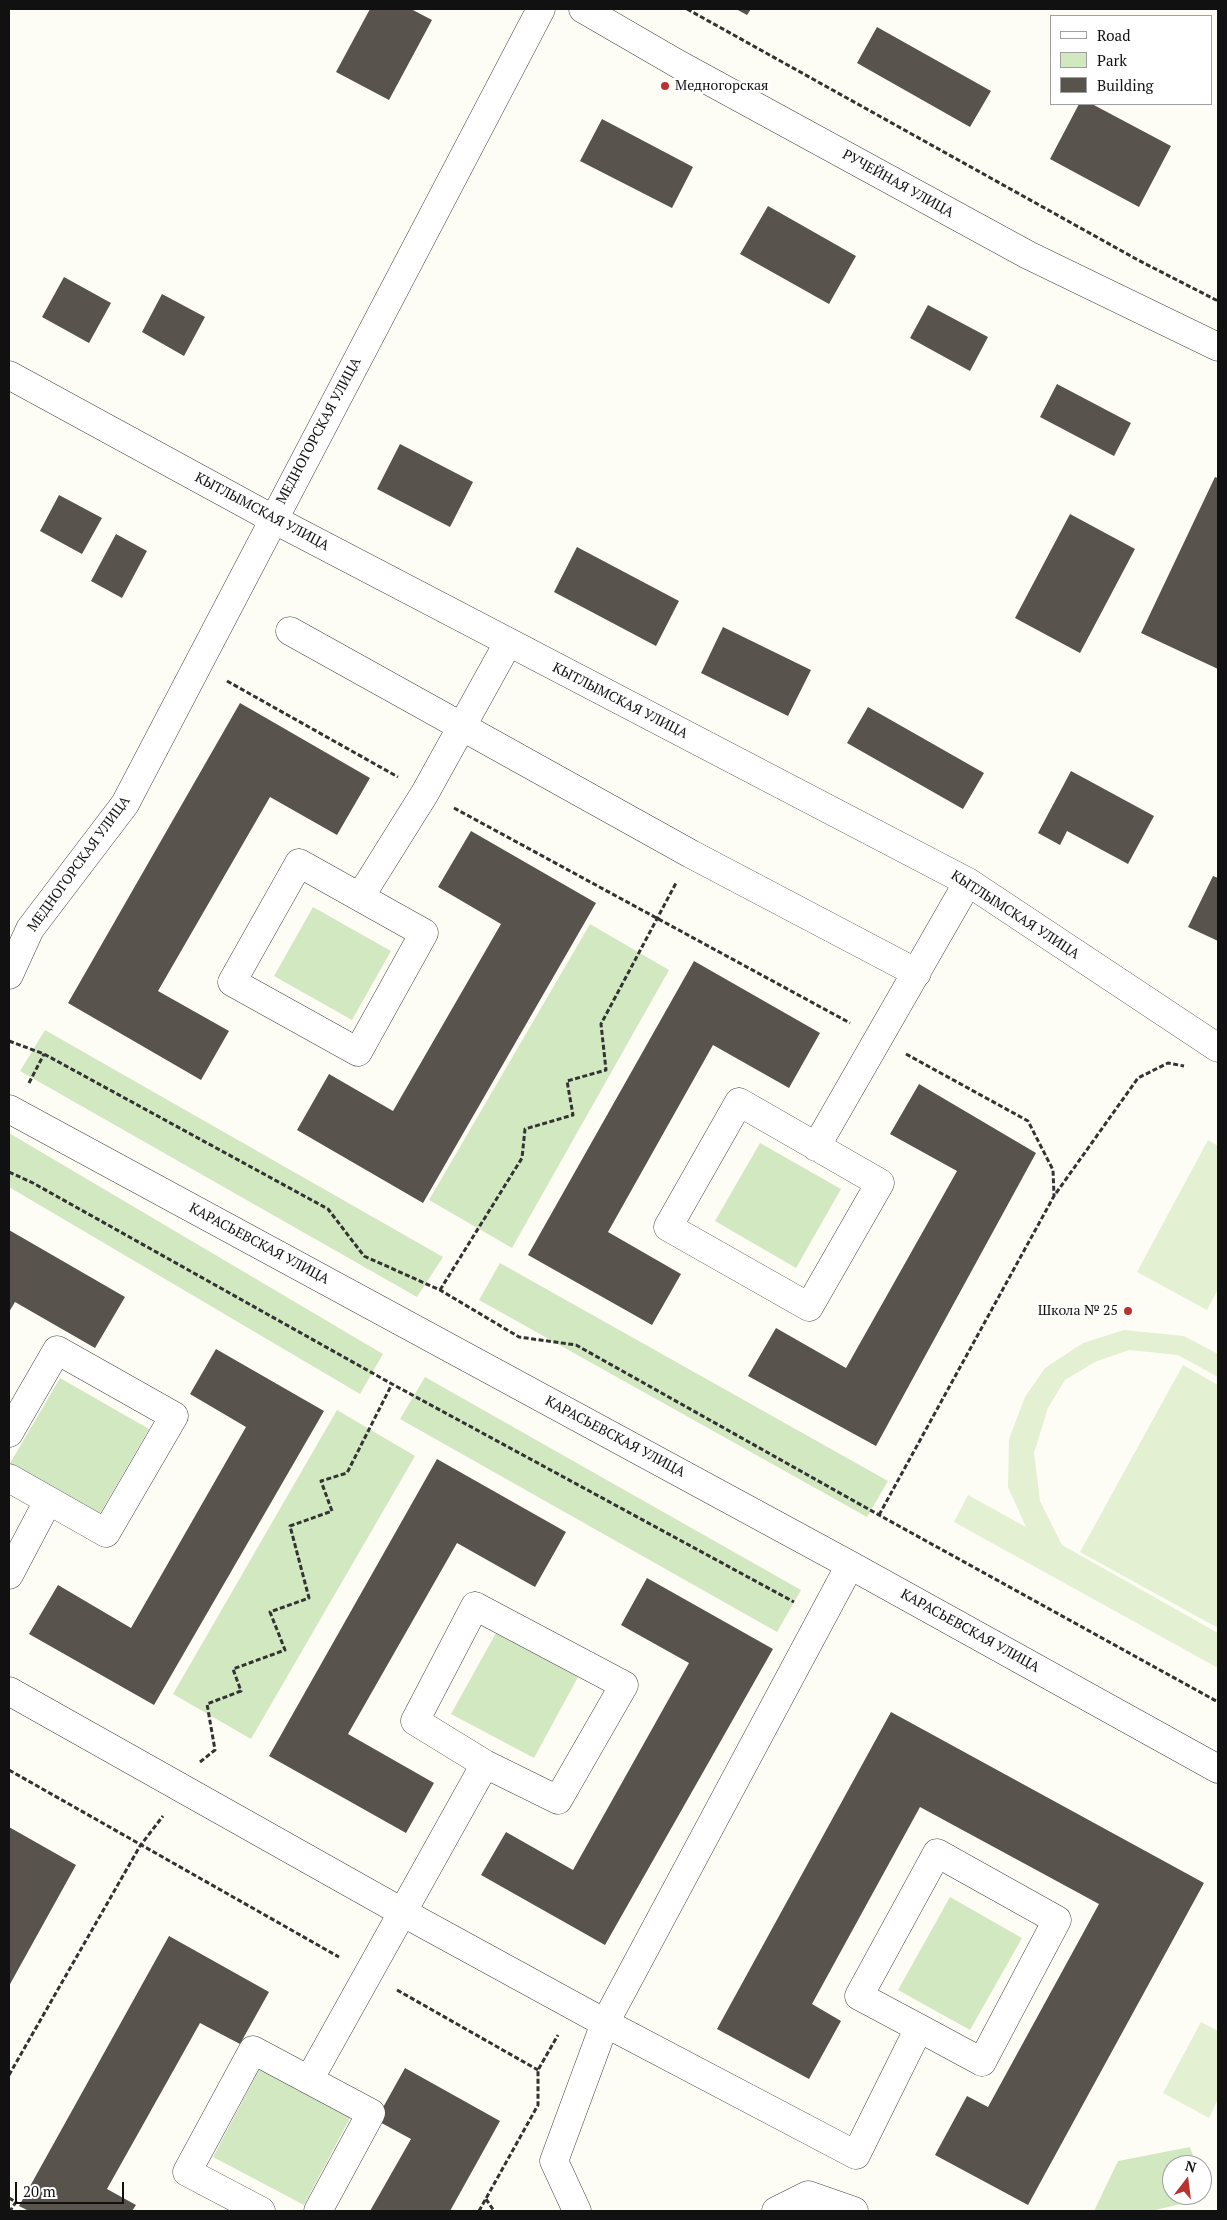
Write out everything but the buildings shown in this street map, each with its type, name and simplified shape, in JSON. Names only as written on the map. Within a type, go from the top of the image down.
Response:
[{"type":"street","name":"МЕДНОГОРСКАЯ УЛИЦА","points":[[9,975],[30,929],[125,804],[541,9]]},
{"type":"street","name":"РУЧЕЙНАЯ УЛИЦА","points":[[583,9],[678,64],[1028,255],[1218,348]]},
{"type":"street","name":"КЫТЛЫМСКАЯ УЛИЦА","points":[[9,375],[273,519],[968,882],[1218,1048]]},
{"type":"street","points":[[290,631],[691,854],[917,973]]},
{"type":"street","points":[[360,897],[425,792],[508,643]]},
{"type":"street","points":[[299,863],[360,897],[424,933],[358,1052],[232,982],[299,863]]},
{"type":"street","points":[[816,1147],[968,882]]},
{"type":"street","points":[[739,1102],[816,1147],[880,1183],[809,1307],[668,1227],[739,1102]]},
{"type":"street","name":"КАРАСЬЕВСКАЯ УЛИЦА","points":[[9,1109],[850,1565],[1218,1769]]},
{"type":"street","points":[[9,1433],[57,1350],[174,1416],[106,1533],[9,1478]]},
{"type":"street","points":[[9,1576],[48,1501]]},
{"type":"street","points":[[577,2211],[554,2161],[605,2023],[850,1565]]},
{"type":"street","points":[[474,1606],[624,1685],[558,1800],[485,1764],[415,1721],[474,1606]]},
{"type":"street","points":[[9,1690],[402,1912],[605,2023],[856,2155],[919,2028]]},
{"type":"street","points":[[309,2080],[485,1764]]},
{"type":"street","points":[[936,1853],[1057,1920],[982,2062],[919,2028],[859,1996],[936,1853]]},
{"type":"street","points":[[261,2211],[187,2172],[253,2050],[371,2113],[318,2211]]},
{"type":"street","points":[[776,2211],[808,2195],[854,2211]]},
{"type":"path","points":[[687,9],[1138,260],[1218,301]]},
{"type":"path","points":[[198,665],[425,792],[1028,1121],[1053,1170],[1054,1196]]},
{"type":"path","points":[[440,1290],[522,1158],[525,1129],[574,1115],[567,1081],[606,1070],[601,1024],[691,854]]},
{"type":"path","points":[[9,1041],[44,1054],[328,1208],[364,1256],[440,1290],[519,1337],[576,1345],[1218,1702]]},
{"type":"path","points":[[879,1515],[1054,1196],[1138,1078],[1168,1063],[1187,1067]]},
{"type":"path","points":[[9,1172],[33,1183],[392,1384],[800,1606]]},
{"type":"path","points":[[9,2075],[140,1846],[184,1789],[195,1766],[216,1750],[207,1704],[241,1691],[233,1670],[285,1650],[270,1612],[309,1598],[290,1526],[332,1511],[321,1481],[347,1472],[392,1384]]},
{"type":"path","points":[[9,1770],[538,2070],[538,2105],[479,2211]]},
{"type":"path","points":[[9,2198],[16,2202],[10,2211]]},
{"type":"path","points":[[486,2199],[494,2211]]},
{"type":"green space","points":[[313,907],[391,951],[352,1020],[274,976]]},
{"type":"green space","points":[[590,924],[669,970],[512,1248],[429,1200]]},
{"type":"green space","points":[[45,1030],[443,1257],[417,1297],[20,1071]]},
{"type":"green space","points":[[9,1133],[383,1354],[360,1394],[9,1187]]},
{"type":"green space","points":[[1208,1140],[1218,1146],[1218,1289],[1207,1310],[1137,1272]]},
{"type":"green space","points":[[760,1143],[841,1189],[796,1268],[715,1221]]},
{"type":"green space","points":[[500,1263],[888,1481],[867,1517],[479,1300]]},
{"type":"green space","points":[[1124,1330],[1184,1336],[1218,1354],[1218,1377],[1178,1355],[1129,1350],[1095,1362],[1065,1380],[1048,1408],[1034,1453],[1040,1501],[1062,1545],[1218,1633],[1218,1668],[954,1522],[968,1495],[1026,1527],[1008,1487],[1009,1439],[1025,1397],[1045,1368],[1083,1343]]},
{"type":"green space","points":[[1183,1365],[1218,1385],[1218,1628],[1080,1552]]},
{"type":"green space","points":[[425,1377],[801,1590],[777,1632],[400,1419]]},
{"type":"green space","points":[[60,1378],[149,1429],[98,1517],[9,1465]]},
{"type":"green space","points":[[337,1410],[415,1456],[251,1739],[173,1694]]},
{"type":"green space","points":[[496,1633],[578,1677],[534,1758],[451,1714]]},
{"type":"green space","points":[[950,1897],[1022,1938],[970,2030],[898,1990]]},
{"type":"green space","points":[[1201,2022],[1218,2031],[1218,2099],[1209,2118],[1163,2093]]},
{"type":"green space","points":[[260,2068],[351,2116],[304,2205],[213,2157]]},
{"type":"green space","points":[[1190,2147],[1193,2155],[1162,2155],[1162,2205],[1176,2205],[1151,2211],[1094,2211],[1118,2161]]},
{"type":"place","name":"Медногорская","points":[[665,86]]},
{"type":"place","name":"Школа № 25","points":[[1128,1311]]}]
